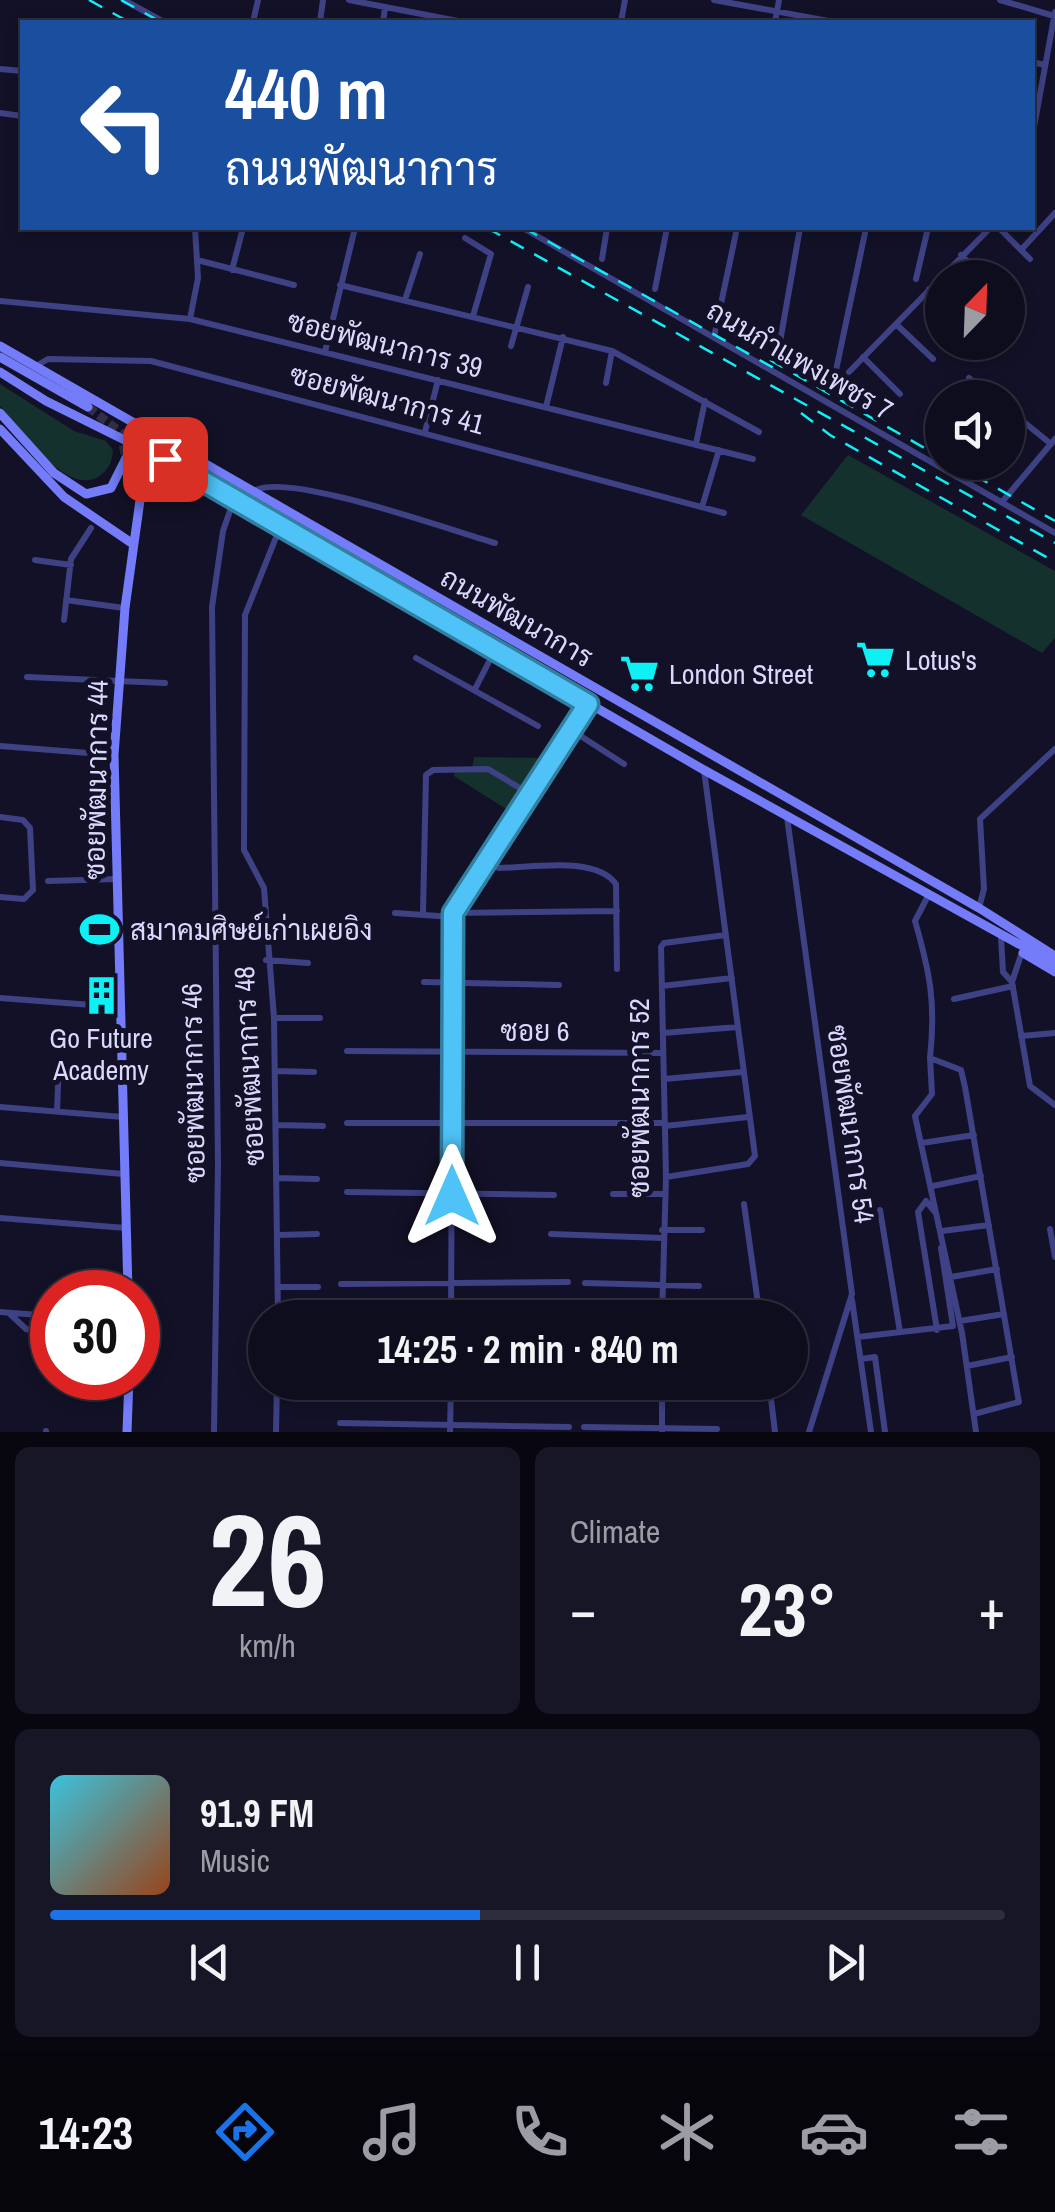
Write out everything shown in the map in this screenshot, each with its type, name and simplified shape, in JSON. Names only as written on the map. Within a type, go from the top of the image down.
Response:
[{"type":"main road","name":"ถนนพัฒนาการ","points":[[0,346],[979,908],[1055,956]]},
{"type":"main road","points":[[0,357],[88,407]]},
{"type":"main road","name":"ถนนพัฒนาการ","points":[[0,372],[46,401],[232,496],[590,706],[1001,937],[1055,972]]},
{"type":"main road","points":[[0,413],[54,473],[86,494],[111,488],[126,458]]},
{"type":"main road","points":[[0,428],[64,497],[133,544]]},
{"type":"main road","name":"ซอยพัฒนาการ 44","points":[[127,1270],[114,755],[125,608],[146,450]]},
{"type":"main road","name":"ถนนพัฒนาการ","points":[[1001,937],[1055,956]]},
{"type":"main road","points":[[127,1432],[128,1400]]},
{"type":"street","points":[[124,0],[160,20]]},
{"type":"street","points":[[349,0],[444,20]]},
{"type":"street","points":[[714,0],[823,20]]},
{"type":"street","points":[[775,20],[779,0]]},
{"type":"street","points":[[1000,0],[1054,14],[1035,120]]},
{"type":"street","points":[[382,20],[385,8]]},
{"type":"street","points":[[1035,63],[1045,65]]},
{"type":"street","points":[[1021,250],[1055,213]]},
{"type":"street","points":[[190,319],[196,230]]},
{"type":"street","points":[[232,270],[242,230]]},
{"type":"street","points":[[325,352],[354,230]]},
{"type":"street","name":"ถนนกำแพงเพชร 7","points":[[527,230],[1055,533]]},
{"type":"street","points":[[602,259],[607,230]]},
{"type":"street","points":[[655,290],[667,230]]},
{"type":"street","points":[[714,337],[737,230]]},
{"type":"street","points":[[780,342],[800,230]]},
{"type":"street","points":[[835,374],[866,230]]},
{"type":"street","points":[[916,279],[928,230]]},
{"type":"street","points":[[957,260],[988,230]]},
{"type":"street","points":[[1001,230],[1030,259]]},
{"type":"street","points":[[465,238],[491,254],[472,316]]},
{"type":"street","points":[[405,300],[420,254]]},
{"type":"street","points":[[962,255],[967,260]]},
{"type":"street","points":[[197,260],[294,284]]},
{"type":"street","points":[[340,284],[612,351],[758,432]]},
{"type":"street","points":[[512,346],[514,326],[528,287]]},
{"type":"street","points":[[849,372],[925,293]]},
{"type":"street","name":"ซอยพัฒนาการ 39","points":[[0,300],[190,319],[754,458]]},
{"type":"street","points":[[896,324],[925,352]]},
{"type":"street","points":[[546,407],[563,337]]},
{"type":"street","points":[[606,383],[612,351]]},
{"type":"street","points":[[862,358],[900,394]]},
{"type":"street","name":"ซอยพัฒนาการ 41","points":[[36,366],[48,360],[151,361],[724,512]]},
{"type":"street","points":[[425,433],[438,380]]},
{"type":"street","points":[[696,444],[704,401]]},
{"type":"street","points":[[1002,502],[1053,442],[1025,421]]},
{"type":"street","points":[[702,507],[719,450]]},
{"type":"street","name":"ซอยพัฒนาการ 46","points":[[214,1432],[218,1165],[212,607],[232,496],[240,482]]},
{"type":"street","points":[[256,490],[276,484],[314,492],[495,543]]},
{"type":"street","name":"ซอยพัฒนาการ 48","points":[[278,1300],[274,1018],[266,960],[264,888],[244,850],[245,615],[282,525]]},
{"type":"street","points":[[64,620],[71,564],[77,544],[91,528]]},
{"type":"street","points":[[36,560],[71,564]]},
{"type":"street","points":[[66,600],[125,608]]},
{"type":"street","points":[[474,688],[495,649]]},
{"type":"street","points":[[416,658],[538,726]]},
{"type":"street","points":[[28,677],[165,683]]},
{"type":"street","points":[[550,763],[576,733],[590,706]]},
{"type":"street","points":[[451,1300],[453,915],[590,706]]},
{"type":"street","points":[[576,733],[624,764]]},
{"type":"street","points":[[0,746],[114,755]]},
{"type":"street","points":[[979,908],[984,888],[977,827],[980,820],[1055,750]]},
{"type":"street","points":[[423,912],[428,772],[488,770],[530,794]]},
{"type":"street","points":[[666,1177],[753,1162],[704,770]]},
{"type":"street","points":[[0,817],[23,820],[30,828],[33,890],[24,898],[0,897]]},
{"type":"street","name":"ซอยพัฒนาการ 54","points":[[787,817],[852,1294],[809,1432]]},
{"type":"street","points":[[486,862],[498,868],[593,868],[616,884],[617,969]]},
{"type":"street","points":[[48,880],[117,879]]},
{"type":"street","points":[[928,896],[915,921],[932,978],[932,1094],[916,1116],[960,1322],[976,1432]]},
{"type":"street","points":[[396,912],[453,915],[617,910]]},
{"type":"street","name":"ซอยพัฒนาการ 52","points":[[662,1300],[662,1194],[666,1177],[663,944],[726,935]]},
{"type":"street","points":[[1001,937],[1003,971],[1012,984],[1030,1087],[1055,1105]]},
{"type":"street","points":[[1012,984],[1022,952]]},
{"type":"street","points":[[266,960],[308,964]]},
{"type":"street","points":[[662,986],[732,978]]},
{"type":"street","points":[[424,982],[559,985]]},
{"type":"street","points":[[954,999],[1012,984]]},
{"type":"street","points":[[0,998],[118,1007]]},
{"type":"street","points":[[274,1018],[320,1018]]},
{"type":"street","points":[[663,1033],[738,1026]]},
{"type":"street","points":[[1021,1036],[1055,1033]]},
{"type":"street","name":"ซอย 6","points":[[347,1051],[663,1053]]},
{"type":"street","points":[[930,1058],[961,1070],[1018,1402],[974,1414]]},
{"type":"street","points":[[56,1111],[59,1062]]},
{"type":"street","points":[[276,1071],[314,1072]]},
{"type":"street","points":[[664,1080],[743,1072]]},
{"type":"street","points":[[0,1107],[123,1116]]},
{"type":"street","points":[[347,1123],[665,1125],[748,1116]]},
{"type":"street","points":[[276,1125],[323,1126]]},
{"type":"street","points":[[922,1142],[974,1135]]},
{"type":"street","points":[[0,1163],[123,1174]]},
{"type":"street","points":[[933,1186],[981,1176]]},
{"type":"street","points":[[277,1178],[316,1179]]},
{"type":"street","points":[[346,1192],[554,1195]]},
{"type":"street","points":[[613,1194],[662,1194]]},
{"type":"street","points":[[858,1338],[948,1329],[954,1320],[934,1206],[926,1201],[918,1212],[937,1330]]},
{"type":"street","points":[[744,1204],[757,1300]]},
{"type":"street","points":[[880,1210],[900,1332]]},
{"type":"street","points":[[0,1218],[126,1228]]},
{"type":"street","points":[[942,1232],[989,1225]]},
{"type":"street","points":[[1050,1229],[1055,1257]]},
{"type":"street","points":[[551,1234],[702,1230]]},
{"type":"street","points":[[278,1234],[317,1234]]},
{"type":"street","points":[[951,1277],[997,1269]]},
{"type":"street","points":[[341,1284],[568,1282]]},
{"type":"street","points":[[585,1283],[699,1286]]},
{"type":"street","points":[[278,1286],[318,1287]]},
{"type":"street","points":[[852,1294],[871,1432]]},
{"type":"street","points":[[0,1312],[30,1312]]},
{"type":"street","points":[[10,1314],[30,1329]]},
{"type":"street","points":[[960,1322],[1004,1314]]},
{"type":"street","points":[[861,1359],[875,1357],[886,1432]]},
{"type":"street","points":[[967,1366],[1012,1357]]},
{"type":"street","points":[[276,1432],[277,1400]]},
{"type":"street","points":[[450,1428],[451,1400]]},
{"type":"street","points":[[662,1400],[662,1430]]},
{"type":"street","points":[[771,1400],[775,1432]]},
{"type":"street","points":[[340,1423],[450,1428],[569,1427]]},
{"type":"street","points":[[584,1427],[717,1429]]},
{"type":"green space","points":[[0,384],[74,431],[106,441],[113,450],[107,469],[98,477],[85,480],[71,477],[44,457],[0,406]]},
{"type":"green space","points":[[848,455],[1055,571],[1055,638],[1042,653],[801,515]]},
{"type":"green space","points":[[474,757],[546,758],[546,765],[514,814],[454,776],[455,770],[472,769]]},
{"type":"tunnel","points":[[88,407],[120,432],[126,458]]},
{"type":"railway","points":[[89,0],[125,20]]},
{"type":"railway","points":[[121,0],[157,20]]},
{"type":"railway","points":[[491,230],[1055,543]]},
{"type":"railway","points":[[528,230],[781,372]]},
{"type":"railway","points":[[770,360],[925,448]]},
{"type":"railway","points":[[801,413],[830,435],[1055,562]]},
{"type":"railway","points":[[983,480],[1055,521]]},
{"type":"place","name":"Lotus's","points":[[875,660]]},
{"type":"place","name":"London Street","points":[[639,674]]},
{"type":"place","name":"สมาคมศิษย์เก่าเผยอิง","points":[[100,930]]},
{"type":"place","name":"Go Future Academy","points":[[101,996]]},
{"type":"route","points":[[165,459],[588,704],[453,913],[452,1196]]}]
